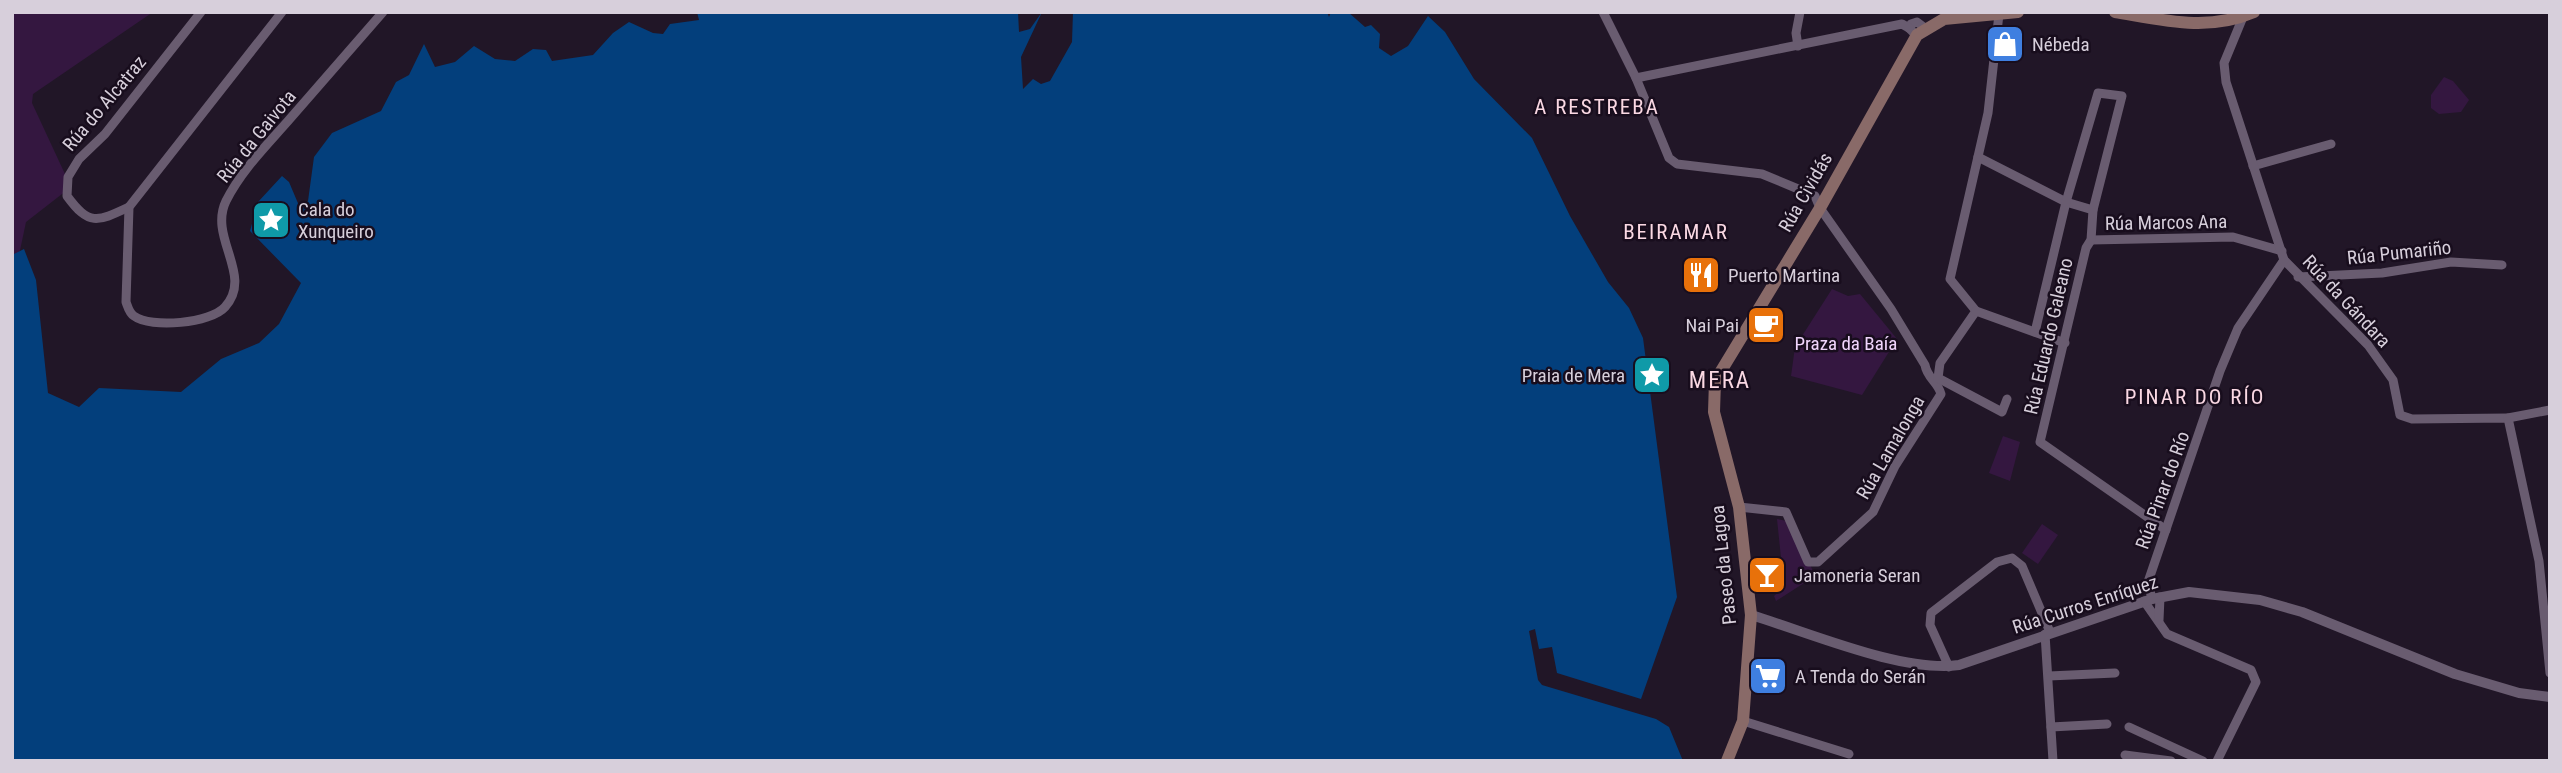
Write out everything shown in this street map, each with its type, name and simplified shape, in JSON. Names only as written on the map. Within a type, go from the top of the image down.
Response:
[{"type":"main road","points":[[1917,30],[1953,17],[2018,12]]},
{"type":"main road","points":[[2115,12],[2201,25],[2224,23],[2249,15]]},
{"type":"main road","name":"Rúa Cividás","points":[[1722,365],[1820,208],[1917,30]]},
{"type":"main road","name":"Paseo da Lagoa","points":[[1722,365],[1715,381],[1713,404],[1739,507],[1751,615],[1743,721],[1727,761]]},
{"type":"street","name":"Rúa do Alcatraz","points":[[129,207],[103,220],[89,218],[79,213],[67,196],[68,177],[79,159],[105,134],[201,12]]},
{"type":"street","points":[[129,207],[282,12]]},
{"type":"street","name":"Rúa da Gaivota","points":[[129,207],[126,302],[134,316],[144,321],[201,322],[223,309],[233,295],[236,284],[235,271],[223,240],[221,222],[224,204],[250,165],[383,12]]},
{"type":"street","points":[[1798,46],[1796,33],[1800,12]]},
{"type":"street","points":[[1999,13],[1988,113],[1950,279],[1976,311],[2065,343]]},
{"type":"street","points":[[1605,14],[1636,78],[1646,74],[1670,74],[1902,24],[1917,30]]},
{"type":"street","points":[[2249,15],[2224,63],[2226,82],[2283,255]]},
{"type":"street","name":"Rúa Lamalonga","points":[[1636,78],[1669,158],[1677,164],[1762,174],[1815,196],[1820,208],[1891,309],[1925,365],[1927,375],[1941,394],[1895,466],[1873,512],[1813,564],[1808,562],[1786,512],[1739,507]]},
{"type":"street","name":"Rúa Eduardo Galeano","points":[[2035,332],[2066,202],[2098,93],[2122,96],[2092,210],[2091,240],[2086,248],[2040,442],[2166,530]]},
{"type":"street","points":[[2253,166],[2331,144]]},
{"type":"street","points":[[1978,157],[2066,202],[2092,210]]},
{"type":"street","name":"Rúa Marcos Ana","points":[[2091,240],[2233,237],[2283,255]]},
{"type":"street","name":"Rúa da Gándara","points":[[2283,255],[2298,277],[2374,354],[2393,380],[2400,415],[2412,419],[2508,418]]},
{"type":"street","name":"Rúa Pinar do Río","points":[[2159,620],[2148,582],[2220,371],[2238,328],[2283,255]]},
{"type":"street","name":"Rúa Pumariño","points":[[2298,277],[2382,273],[2451,262],[2502,265]]},
{"type":"street","points":[[1976,311],[1940,363],[1938,378],[2002,412],[2007,400]]},
{"type":"street","points":[[2550,410],[2508,418],[2539,561],[2550,673]]},
{"type":"street","points":[[1949,667],[1930,625],[1931,613],[1997,562],[2012,558],[2022,566],[2048,633],[2053,761]]},
{"type":"street","name":"Rúa Curros Enríquez","points":[[1751,615],[1910,664],[1949,667],[2152,599],[2189,592],[2260,600],[2302,612],[2465,677],[2519,693],[2550,697]]},
{"type":"street","points":[[2152,599],[2167,634],[2251,670],[2256,682],[2217,761]]},
{"type":"street","points":[[2049,676],[2115,673]]},
{"type":"street","points":[[1743,721],[1849,754]]},
{"type":"street","points":[[2052,727],[2107,724]]},
{"type":"street","points":[[2129,727],[2203,761]]},
{"type":"street","points":[[2125,755],[2171,761]]},
{"type":"green space","points":[[12,12],[153,12],[33,94],[32,103],[71,187],[26,222],[18,260],[12,261]]},
{"type":"green space","points":[[2444,77],[2453,81],[2469,100],[2461,112],[2439,114],[2431,108],[2431,95]]},
{"type":"green space","name":"Praza da Baía","points":[[1832,289],[1848,296],[1860,294],[1897,339],[1862,395],[1791,376],[1795,347]]},
{"type":"green space","points":[[2003,436],[2020,442],[2010,481],[1989,473]]},
{"type":"green space","points":[[1777,519],[1792,522],[1815,576],[1776,601],[1774,596],[1784,587]]},
{"type":"green space","points":[[2042,524],[2058,535],[2038,564],[2022,553]]},
{"type":"water","points":[[697,12],[1018,12],[1019,32],[1030,29],[1042,12],[1021,57],[1023,89],[1033,79],[1041,84],[1050,81],[1072,42],[1073,12],[1327,12],[1329,17],[1331,12],[1348,12],[1365,27],[1371,25],[1380,34],[1379,48],[1391,56],[1408,46],[1428,16],[1445,32],[1474,79],[1532,138],[1570,216],[1608,282],[1629,308],[1643,338],[1677,597],[1641,699],[1557,673],[1552,647],[1539,649],[1535,629],[1529,631],[1538,680],[1542,685],[1656,719],[1669,727],[1683,761],[12,761],[12,255],[24,249],[36,280],[48,393],[79,407],[99,388],[181,392],[221,359],[259,343],[279,324],[301,283],[250,231],[258,202],[282,176],[289,182],[300,208],[308,201],[314,157],[332,133],[381,111],[396,82],[409,75],[424,44],[435,67],[455,62],[474,46],[495,59],[515,61],[533,49],[546,50],[552,61],[593,55],[613,33],[629,22],[653,33],[663,34],[670,24],[699,20]]},
{"type":"place","name":"Nébeda","points":[[2005,44]]},
{"type":"place","name":"Cala do Xunqueiro","points":[[271,220]]},
{"type":"place","name":"Puerto Martina","points":[[1701,275]]},
{"type":"place","name":"Nai Pai","points":[[1766,325]]},
{"type":"place","name":"Praia de Mera","points":[[1652,375]]},
{"type":"place","name":"Jamoneria Seran","points":[[1767,575]]},
{"type":"place","name":"A Tenda do Serán","points":[[1768,676]]},
{"type":"district","name":"A RESTREBA","points":[[1597,107]]},
{"type":"district","name":"BEIRAMAR","points":[[1676,232]]},
{"type":"district","name":"MERA","points":[[1720,380]]},
{"type":"district","name":"PINAR DO RÍO","points":[[2195,397]]}]
